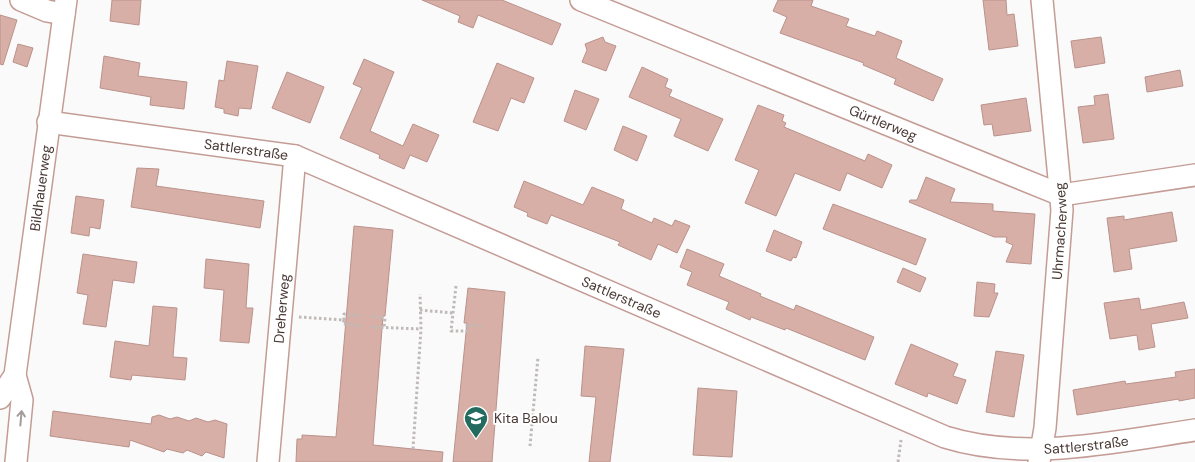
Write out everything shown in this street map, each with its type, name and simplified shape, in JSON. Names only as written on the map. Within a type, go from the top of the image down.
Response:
[{"type":"street","points":[[21,0],[47,11],[65,7]]},
{"type":"street","name":"Gürtlerweg","points":[[581,0],[1061,195]]},
{"type":"street","name":"Uhrmacherweg","points":[[1040,455],[1061,229],[1061,195],[1042,0]]},
{"type":"street","name":"Bildhauerweg","points":[[0,398],[7,374],[65,7]]},
{"type":"street","name":"Sattlerstraße","points":[[48,122],[295,156],[944,437],[990,449],[1040,455],[1092,445],[1195,430]]},
{"type":"street","name":"Dreherweg","points":[[268,462],[295,156]]},
{"type":"street","points":[[1061,195],[1195,175]]},
{"type":"street","name":"Bildhauerweg","points":[[7,374],[22,400],[16,462]]},
{"type":"path","points":[[456,286],[452,331],[467,331],[467,325],[481,326]]},
{"type":"path","points":[[413,449],[421,329],[420,294]]},
{"type":"path","points":[[420,310],[453,313]]},
{"type":"path","points":[[362,326],[343,324],[344,314],[363,316]]},
{"type":"path","points":[[372,316],[384,318],[384,328]]},
{"type":"path","points":[[293,317],[344,320]]},
{"type":"path","points":[[371,327],[421,329]]},
{"type":"path","points":[[530,446],[538,358]]},
{"type":"path","points":[[898,462],[902,434]]},
{"type":"building","points":[[112,0],[141,0],[139,25],[110,21]]},
{"type":"building","points":[[422,0],[502,0],[561,24],[552,45],[478,15],[473,28],[458,22],[460,16]]},
{"type":"building","points":[[778,0],[813,0],[811,6],[849,19],[846,26],[875,36],[877,31],[902,41],[896,58],[943,79],[933,101],[894,84],[896,79],[863,65],[864,63],[780,33],[787,17],[773,11]]},
{"type":"building","points":[[983,0],[1006,0],[1007,15],[1014,14],[1018,46],[989,50]]},
{"type":"building","points":[[0,15],[17,20],[3,65],[0,64]]},
{"type":"building","points":[[603,37],[605,42],[616,46],[606,71],[582,62],[587,50],[585,44]]},
{"type":"building","points":[[1101,37],[1105,63],[1075,68],[1071,41]]},
{"type":"building","points":[[18,44],[33,48],[27,67],[13,62]]},
{"type":"building","points":[[104,56],[140,63],[138,76],[187,82],[184,109],[150,105],[151,97],[100,88]]},
{"type":"building","points":[[364,59],[394,72],[370,131],[403,146],[413,124],[439,135],[427,162],[410,155],[404,169],[379,158],[380,155],[340,138],[362,88],[353,84]]},
{"type":"building","points":[[227,61],[258,66],[251,109],[239,108],[238,116],[224,113],[224,109],[215,107],[219,80],[224,81]]},
{"type":"building","points":[[497,63],[534,78],[524,103],[511,98],[498,131],[473,122]]},
{"type":"building","points":[[642,67],[668,79],[665,87],[672,90],[669,96],[723,119],[708,151],[674,136],[681,119],[629,97]]},
{"type":"building","points":[[1180,70],[1183,86],[1147,92],[1145,77]]},
{"type":"building","points":[[287,72],[324,87],[310,123],[272,108]]},
{"type":"building","points":[[575,90],[599,99],[586,130],[564,121]]},
{"type":"building","points":[[1108,94],[1114,139],[1083,143],[1078,107],[1095,105],[1094,96]]},
{"type":"building","points":[[1026,98],[1031,131],[994,136],[992,124],[984,125],[981,105]]},
{"type":"building","points":[[758,105],[784,115],[782,121],[786,123],[784,127],[865,161],[868,154],[892,165],[882,188],[847,173],[840,191],[795,173],[776,216],[745,203],[759,170],[735,160]]},
{"type":"building","points":[[623,126],[647,136],[637,161],[614,150]]},
{"type":"building","points":[[137,168],[159,169],[156,186],[264,201],[260,228],[131,207]]},
{"type":"building","points":[[926,177],[955,189],[950,202],[993,204],[993,211],[1035,214],[1031,264],[1006,262],[1013,245],[1006,242],[1007,237],[994,237],[909,202],[910,200],[917,200]]},
{"type":"building","points":[[524,181],[583,205],[592,187],[624,200],[621,209],[652,223],[654,218],[672,226],[675,220],[690,226],[677,253],[658,244],[651,260],[618,245],[620,242],[551,215],[547,224],[527,216],[528,213],[514,207]]},
{"type":"building","points":[[76,196],[104,200],[100,229],[90,227],[89,236],[71,233]]},
{"type":"building","points":[[833,204],[926,239],[916,265],[823,229]]},
{"type":"building","points":[[1172,212],[1177,241],[1129,249],[1132,269],[1114,272],[1107,218],[1124,216],[1124,220]]},
{"type":"building","points":[[354,226],[393,230],[385,316],[383,316],[373,445],[443,452],[442,462],[296,462],[297,439],[302,439],[302,435],[336,437]]},
{"type":"building","points":[[774,230],[802,242],[796,258],[793,257],[791,261],[766,251]]},
{"type":"building","points":[[687,249],[724,264],[719,276],[761,294],[760,296],[794,310],[796,305],[874,337],[865,360],[786,328],[785,330],[751,317],[750,320],[726,309],[729,302],[687,285],[692,272],[680,267]]},
{"type":"building","points":[[83,254],[137,262],[134,283],[113,280],[106,327],[83,324],[88,295],[77,293]]},
{"type":"building","points":[[206,259],[249,264],[246,308],[253,308],[249,343],[220,341],[224,290],[204,288]]},
{"type":"building","points":[[903,268],[926,278],[920,292],[897,282]]},
{"type":"building","points":[[977,282],[995,284],[994,293],[998,293],[989,317],[974,316]]},
{"type":"building","points":[[468,288],[505,292],[492,462],[453,462],[467,323],[464,323]]},
{"type":"building","points":[[1139,298],[1141,310],[1184,302],[1188,318],[1151,324],[1155,347],[1139,350],[1137,335],[1110,339],[1104,303]]},
{"type":"building","points":[[153,306],[177,308],[173,357],[187,358],[185,380],[132,375],[131,380],[110,377],[115,341],[149,346]]},
{"type":"building","points":[[911,344],[958,364],[953,376],[966,380],[957,404],[928,393],[927,397],[895,384]]},
{"type":"building","points":[[585,346],[624,349],[610,462],[589,462],[596,397],[581,396]]},
{"type":"building","points":[[996,351],[1024,355],[1014,417],[986,412]]},
{"type":"building","points":[[1195,369],[1195,398],[1077,415],[1073,390],[1125,381],[1126,384],[1176,377],[1175,372]]},
{"type":"building","points":[[698,388],[737,391],[732,457],[693,455]]},
{"type":"building","points":[[53,411],[151,424],[152,417],[159,415],[170,419],[177,417],[189,421],[196,418],[208,422],[215,420],[227,424],[224,458],[206,452],[202,456],[187,450],[183,453],[167,449],[164,452],[130,440],[129,447],[50,436]]},
{"type":"place","name":"Kita Balou","points":[[476,439]]}]
